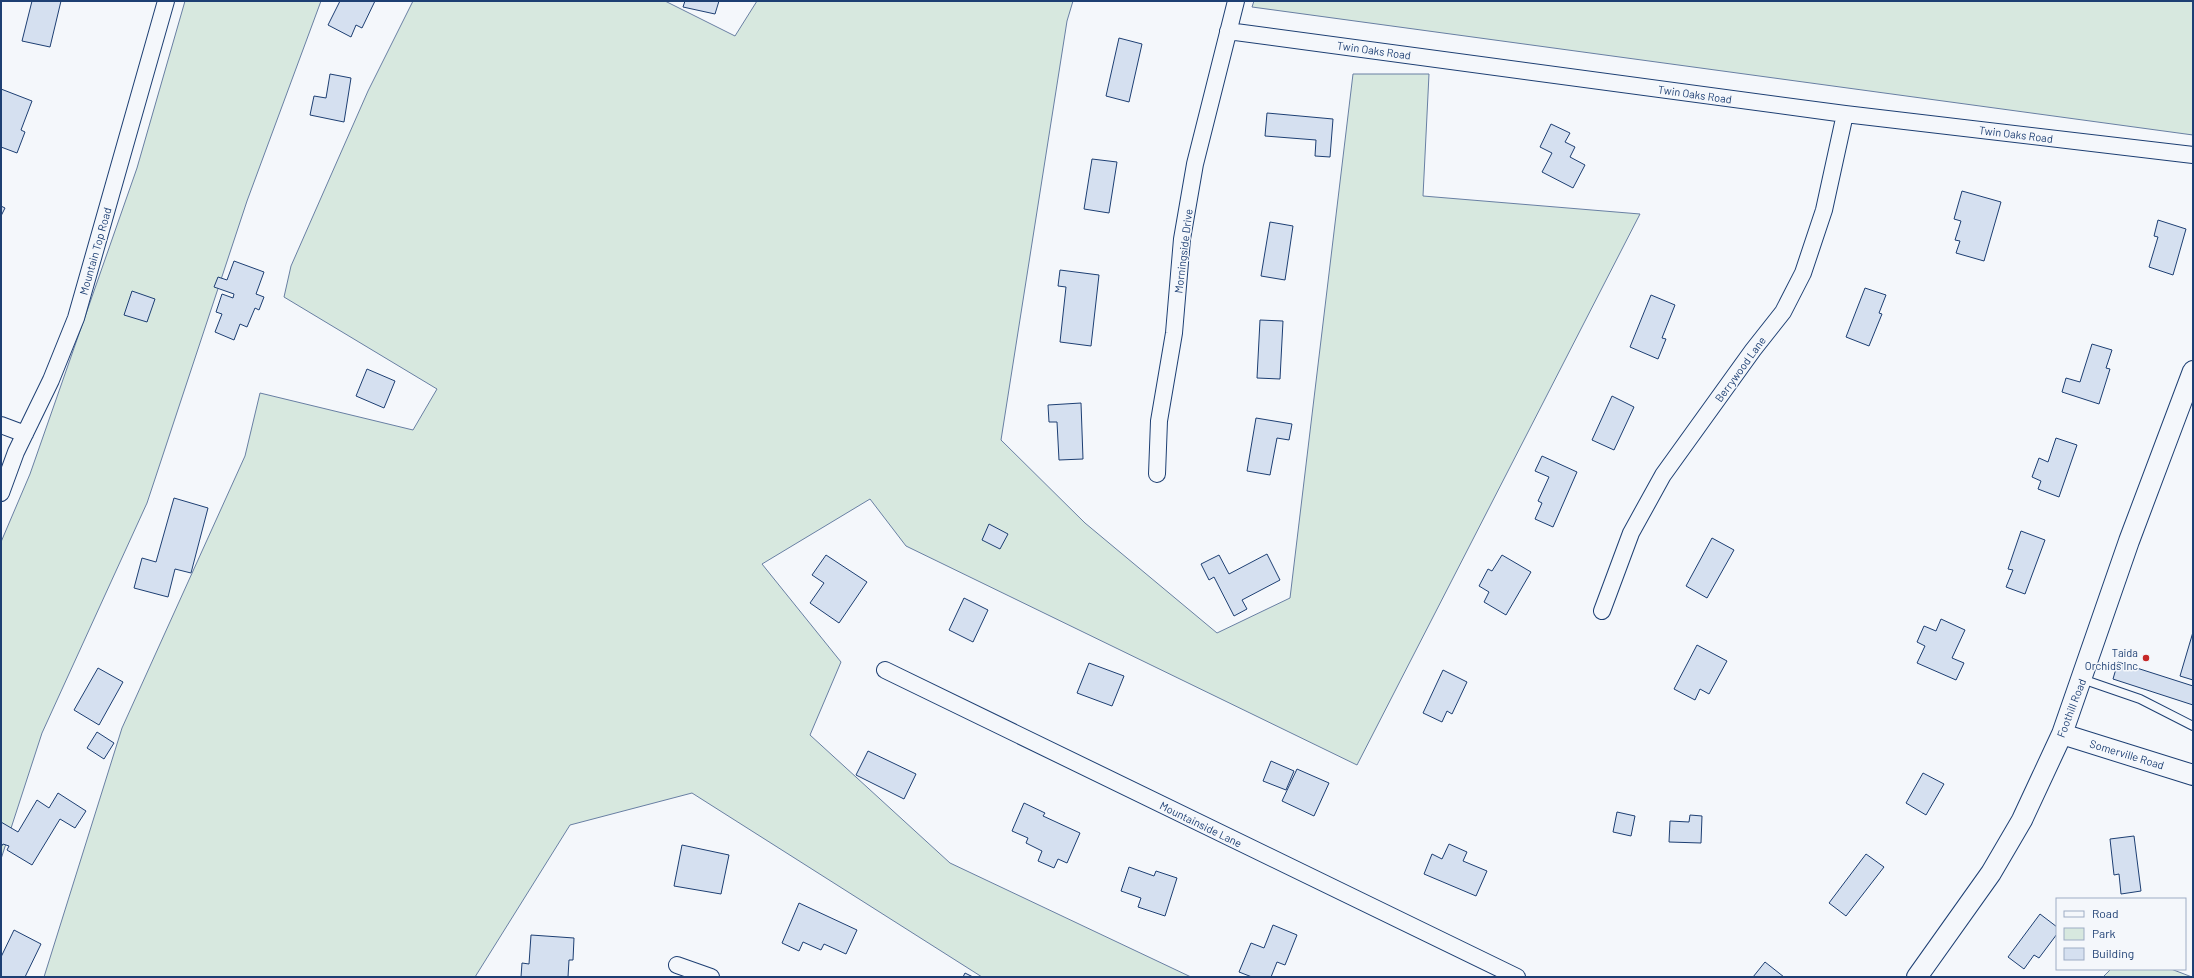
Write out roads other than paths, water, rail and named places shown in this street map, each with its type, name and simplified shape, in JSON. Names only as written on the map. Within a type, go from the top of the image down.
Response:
[{"type":"street","name":"Mountain Top Road","points":[[1,493],[25,434],[51,380],[76,318],[166,1]]},
{"type":"street","points":[[1228,30],[1236,1]]},
{"type":"street","name":"Twin Oaks Road","points":[[1228,30],[1845,114],[2193,155]]},
{"type":"street","name":"Morningside Drive","points":[[1158,474],[1158,421],[1174,333],[1182,239],[1195,164],[1228,30]]},
{"type":"street","name":"Berrywood Lane","points":[[1602,611],[1631,533],[1663,475],[1749,356],[1783,312],[1803,273],[1824,210],[1845,114]]},
{"type":"street","name":"Foothill Road","points":[[1917,977],[1991,873],[2022,820],[2062,734],[2128,541],[2193,371]]},
{"type":"street","points":[[1,425],[25,434]]},
{"type":"street","name":"Mountainside Lane","points":[[885,670],[1517,977]]},
{"type":"street","name":"Somerville Road","points":[[2062,734],[2193,775]]},
{"type":"street","points":[[678,965],[711,977]]},
{"type":"lane","points":[[2082,679],[2140,698],[2193,726]]},
{"type":"place","name":"Taida Orchids Inc","points":[[2146,658]]}]
